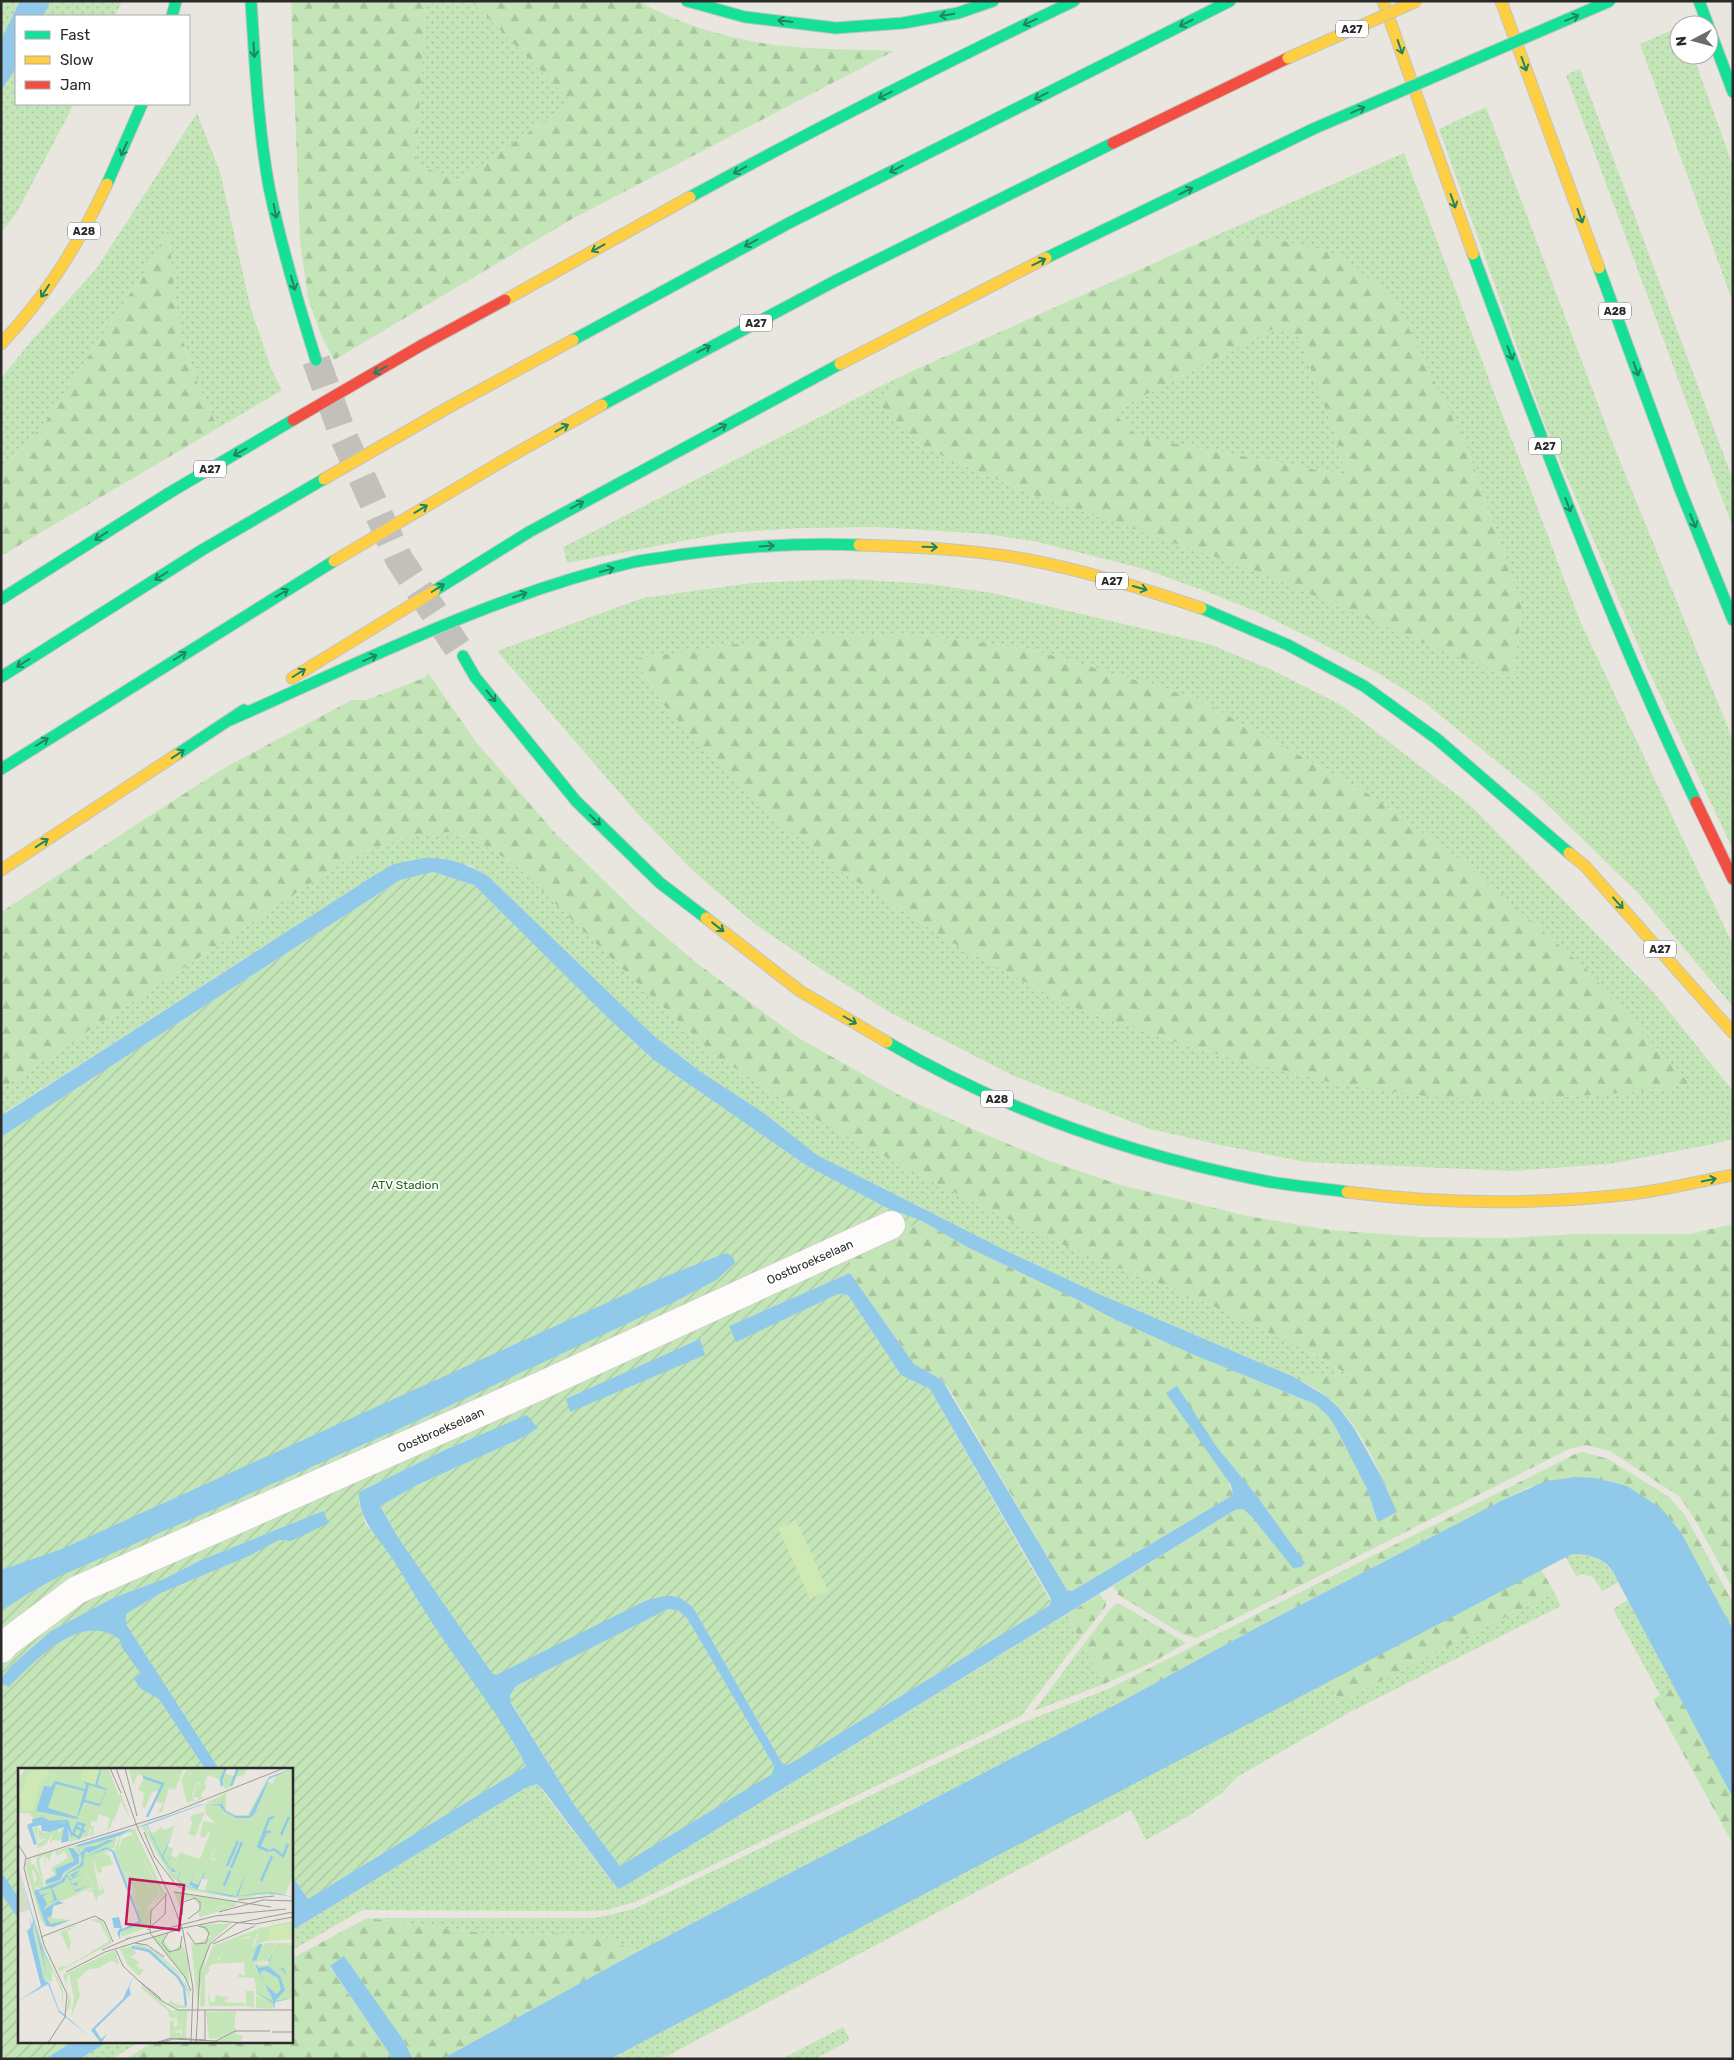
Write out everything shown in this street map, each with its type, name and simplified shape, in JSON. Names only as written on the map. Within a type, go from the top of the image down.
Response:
[{"type":"highway","points":[[172,15],[176,1]]},
{"type":"highway","points":[[251,1],[257,93],[265,162],[280,236],[316,360]]},
{"type":"highway","points":[[687,1],[745,16],[836,28],[903,23],[958,13],[993,1]]},
{"type":"highway","name":"A27","points":[[1,599],[169,493],[431,340],[756,161],[968,52],[1074,1]]},
{"type":"highway","points":[[1,677],[202,550],[450,406],[789,223],[1230,1]]},
{"type":"highway","name":"A27","points":[[1383,1],[1456,208],[1588,558],[1686,786],[1733,880]]},
{"type":"highway","name":"A27","points":[[1,768],[249,612],[489,469],[686,359],[964,216],[1288,58],[1417,1]]},
{"type":"highway","name":"A28","points":[[1501,1],[1677,479],[1733,620]]},
{"type":"highway","name":"A27","points":[[1,870],[284,683],[529,532],[751,412],[996,283],[1313,129],[1610,1]]},
{"type":"highway","points":[[1699,1],[1705,15]]},
{"type":"highway","points":[[1719,54],[1733,92]]},
{"type":"highway","name":"A28","points":[[1,344],[38,302],[86,228],[125,148],[142,105]]},
{"type":"highway","name":"A27","points":[[230,720],[481,608],[560,582],[635,562],[715,550],[817,543],[940,548],[1029,560],[1141,588],[1207,610],[1288,645],[1364,686],[1437,739],[1585,866],[1733,1033]]},
{"type":"highway","name":"A28","points":[[463,656],[475,677],[576,801],[660,882],[800,991],[897,1048],[987,1095],[1085,1133],[1152,1154],[1266,1181],[1388,1197],[1457,1201],[1555,1201],[1634,1194],[1733,1176]]},
{"type":"street","name":"Oostbroekselaan","points":[[1,1648],[77,1590],[540,1386],[891,1225]]},
{"type":"green space","points":[[1,1],[20,1],[1,40]]},
{"type":"green space","points":[[51,1],[122,1],[115,15],[44,15]]},
{"type":"green space","points":[[291,1],[426,1],[416,164],[459,181],[572,102],[471,1],[639,1],[655,10],[709,31],[766,44],[825,49],[894,51],[572,219],[334,360],[321,335],[308,297],[300,242]]},
{"type":"green space","points":[[426,1],[471,1],[572,102],[459,181],[416,164]]},
{"type":"green space","points":[[1669,31],[1669,65],[1697,65],[1733,166],[1733,303],[1640,44]]},
{"type":"green space","points":[[1580,69],[1733,480],[1733,522],[1731,523],[1566,75]]},
{"type":"green space","points":[[15,70],[15,105],[73,105],[17,212],[1,233],[1,91]]},
{"type":"green space","points":[[1486,107],[1613,444],[1733,740],[1733,850],[1648,669],[1545,425],[1439,129]]},
{"type":"green space","points":[[197,113],[220,172],[251,309],[272,371],[282,390],[218,428],[199,387],[179,330],[168,231],[152,260],[47,420],[1,471],[1,378],[33,339],[97,268]]},
{"type":"green space","points":[[1404,153],[1580,621],[1733,945],[1733,1007],[1639,894],[1533,791],[1424,702],[1373,670],[1311,638],[1260,613],[1205,591],[1144,569],[1038,542],[987,534],[877,527],[800,528],[725,533],[567,563],[563,547],[897,378],[880,405],[920,446],[1028,493],[1259,572],[1513,677],[1522,609],[1467,447],[1272,238],[1208,239]]},
{"type":"green space","points":[[168,230],[179,330],[199,387],[218,428],[1,556],[1,471],[47,420],[152,260]]},
{"type":"green space","points":[[1272,238],[1344,256],[1396,303],[1467,447],[1522,609],[1513,677],[1455,656],[1259,572],[1028,493],[920,446],[880,405],[897,378],[1208,239]],"holes":[[[1273,329],[1299,337],[1336,438],[1345,475],[1139,437],[1112,412]]]},
{"type":"green space","points":[[1273,329],[1299,336],[1336,438],[1346,475],[1139,437],[1112,412]]},
{"type":"green space","points":[[849,579],[929,584],[992,593],[1209,644],[1272,670],[1343,706],[1470,805],[1655,994],[1733,1091],[1733,1139],[1609,1164],[1511,1171],[1306,1162],[1150,1129],[1014,1076],[891,1013],[821,969],[755,924],[692,870],[637,813],[497,651],[643,598],[752,583]],"holes":[[[906,633],[1027,648],[1196,698],[1367,793],[1469,866],[1688,1082],[1662,1090],[1523,1100],[1337,1084],[1200,1050],[1069,1006],[948,940],[842,872],[666,708],[634,659],[835,635]]]},
{"type":"green space","points":[[906,633],[1027,648],[1196,698],[1367,793],[1469,866],[1588,971],[1689,1083],[1662,1090],[1523,1100],[1435,1097],[1337,1084],[1200,1050],[1069,1006],[948,940],[842,872],[751,800],[666,708],[634,659],[757,641],[835,635]]},
{"type":"green space","points":[[428,673],[476,742],[556,834],[635,911],[698,964],[797,1037],[901,1096],[979,1132],[1050,1161],[1117,1184],[1247,1216],[1330,1230],[1421,1237],[1508,1238],[1576,1234],[1689,1234],[1733,1224],[1733,1589],[1697,1523],[1680,1497],[1610,1451],[1586,1445],[1569,1449],[1197,1638],[1184,1635],[1117,1594],[1113,1586],[1235,1510],[1243,1509],[1305,1563],[1257,1496],[1216,1446],[1233,1495],[1072,1591],[1067,1590],[951,1392],[942,1380],[914,1364],[850,1273],[850,1255],[922,1221],[967,1247],[1116,1320],[1199,1357],[1315,1404],[1329,1417],[1336,1428],[1367,1489],[1379,1521],[1397,1512],[1377,1466],[1359,1434],[1350,1420],[1327,1397],[1294,1377],[1353,1377],[1301,1348],[1196,1298],[1081,1253],[995,1213],[797,1109],[715,1055],[616,963],[516,865],[477,841],[451,832],[419,834],[371,849],[346,860],[1,1089],[1,912],[224,768],[352,700],[366,700],[424,678]]},
{"type":"green space","points":[[451,832],[477,841],[516,865],[616,963],[715,1055],[797,1109],[995,1213],[1081,1253],[1196,1298],[1301,1348],[1354,1378],[1294,1377],[1099,1294],[1009,1252],[817,1155],[764,1113],[701,1072],[654,1036],[488,876],[469,865],[373,876],[1,1115],[1,1089],[346,860],[371,849],[419,834]]},
{"type":"green space","name":"ATV Stadion","points":[[433,872],[474,885],[608,1018],[654,1060],[807,1166],[887,1208],[922,1221],[850,1255],[850,1273],[729,1326],[736,1341],[838,1294],[848,1295],[901,1375],[930,1389],[1051,1602],[1050,1605],[788,1765],[782,1763],[694,1609],[683,1599],[496,1675],[492,1673],[399,1539],[380,1506],[417,1485],[524,1437],[538,1428],[471,1439],[359,1492],[359,1503],[365,1523],[386,1548],[444,1640],[501,1720],[526,1766],[308,1899],[292,1876],[292,1768],[218,1768],[126,1624],[126,1614],[161,1593],[249,1556],[279,1540],[291,1541],[323,1511],[199,1561],[164,1579],[113,1598],[51,1631],[12,1665],[1,1678],[1,1137],[400,880]]},
{"type":"green space","points":[[1583,1452],[1608,1459],[1669,1497],[1685,1515],[1733,1603],[1733,1630],[1682,1534],[1531,1486],[1258,1627],[1115,1705],[1108,1689],[1575,1454]]},
{"type":"green space","points":[[796,1520],[828,1591],[810,1599],[778,1528]]},
{"type":"green space","points":[[1572,1554],[1595,1557],[1605,1564],[1619,1582],[1602,1591],[1593,1577],[1582,1574],[1576,1576],[1565,1556]]},
{"type":"green space","points":[[1541,1569],[1554,1592],[1340,1702],[1329,1680]]},
{"type":"green space","points":[[1554,1592],[1561,1606],[1350,1712],[1237,1777],[1222,1793],[1187,1817],[1146,1840],[1131,1810],[661,2059],[610,2059],[1329,1680],[1340,1701]]},
{"type":"green space","points":[[1100,1594],[1104,1601],[1106,1600],[1106,1606],[1080,1639],[1067,1614]]},
{"type":"green space","points":[[1628,1600],[1675,1688],[1660,1695],[1613,1609]]},
{"type":"green space","points":[[1118,1603],[1186,1643],[1153,1662],[1104,1684],[1083,1645],[1113,1606]]},
{"type":"green space","points":[[668,1609],[679,1611],[687,1618],[774,1766],[772,1775],[620,1866],[575,1806],[510,1700],[511,1691],[516,1686]]},
{"type":"green space","points":[[1067,1614],[1080,1639],[1021,1716],[638,1901],[607,1910],[587,1911],[362,1910],[292,1950],[292,1930],[527,1787],[537,1784],[617,1888],[623,1887]]},
{"type":"green space","points":[[94,1629],[109,1632],[120,1640],[141,1674],[141,1689],[159,1699],[204,1768],[18,1768],[18,1896],[1,1871],[1,1683],[9,1687],[47,1651],[58,1643],[82,1632]]},
{"type":"green space","points":[[1083,1645],[1104,1684],[1034,1711]]},
{"type":"green space","points":[[1675,1688],[1733,1798],[1733,1844],[1653,1699]]},
{"type":"green space","points":[[1108,1689],[1115,1705],[637,1952],[608,1938],[556,1933],[497,1935],[367,1918],[595,1918],[634,1909],[1019,1724]]},
{"type":"green space","points":[[1,1893],[18,1918],[18,2042],[72,2042],[45,2059],[1,2059]]},
{"type":"green space","points":[[367,1918],[497,1935],[556,1933],[608,1938],[637,1952],[442,2059],[413,2059],[402,2038],[344,1957],[330,1967],[393,2059],[126,2059],[153,2042],[292,2042],[292,1958]]},
{"type":"green space","points":[[843,2027],[850,2040],[815,2059],[782,2059]]},
{"type":"green space","points":[[107,2042],[139,2042],[112,2059],[80,2059]]},
{"type":"water","points":[[20,1],[51,1],[44,15],[15,15],[15,70],[1,91],[1,40]]},
{"type":"water","points":[[425,858],[458,862],[488,876],[654,1036],[701,1072],[764,1113],[817,1155],[1009,1252],[1099,1294],[1294,1377],[1327,1397],[1339,1408],[1354,1428],[1381,1476],[1397,1512],[1378,1522],[1367,1489],[1336,1428],[1329,1417],[1315,1404],[1199,1357],[1116,1320],[967,1247],[922,1221],[887,1208],[807,1166],[654,1060],[608,1018],[474,885],[433,872],[400,880],[1,1137],[1,1115],[373,876],[394,864]]},
{"type":"water","points":[[726,1253],[733,1257],[735,1263],[716,1280],[678,1300],[401,1428],[60,1576],[1,1611],[1,1570],[62,1549],[664,1277]]},
{"type":"water","points":[[850,1273],[914,1364],[942,1380],[1067,1590],[1072,1591],[1233,1495],[1231,1485],[1166,1393],[1177,1386],[1216,1446],[1257,1496],[1305,1563],[1301,1567],[1293,1568],[1252,1517],[1243,1509],[1235,1510],[623,1887],[618,1889],[537,1784],[527,1787],[292,1930],[292,1876],[308,1899],[526,1766],[498,1718],[438,1632],[362,1512],[359,1492],[445,1450],[527,1415],[538,1428],[524,1437],[417,1485],[380,1506],[399,1539],[492,1673],[496,1675],[645,1601],[666,1596],[677,1597],[683,1599],[694,1609],[782,1763],[788,1765],[1050,1605],[1051,1599],[930,1389],[901,1375],[848,1295],[838,1294],[736,1342],[729,1326]],"holes":[[[668,1609],[679,1611],[687,1618],[774,1766],[772,1774],[620,1866],[575,1806],[511,1703],[510,1695],[516,1686]]]},
{"type":"water","points":[[700,1339],[705,1355],[570,1412],[566,1399]]},
{"type":"water","points":[[1577,1477],[1595,1478],[1627,1486],[1662,1509],[1682,1534],[1733,1630],[1733,1798],[1613,1572],[1605,1563],[1595,1557],[1572,1554],[610,2059],[442,2059],[637,1952],[1115,1705],[1258,1627],[1503,1500],[1546,1481]]},
{"type":"water","points":[[323,1511],[329,1523],[291,1541],[279,1540],[249,1556],[161,1593],[126,1614],[126,1624],[218,1768],[204,1768],[159,1699],[141,1689],[134,1679],[141,1674],[121,1646],[120,1640],[106,1632],[91,1631],[75,1634],[45,1653],[9,1687],[1,1683],[1,1678],[12,1665],[51,1631],[113,1598],[164,1579],[199,1561]]},
{"type":"water","points":[[1,1871],[18,1896],[18,1918],[1,1893]]},
{"type":"water","points":[[344,1956],[402,2038],[413,2059],[393,2059],[330,1966]]},
{"type":"water","points":[[72,2042],[107,2042],[80,2059],[45,2059]]},
{"type":"tunnel","points":[[316,360],[344,438],[399,559],[463,656]]},
{"type":"traffic: fast","points":[[172,15],[176,1]]},
{"type":"traffic: fast","points":[[251,1],[260,118],[269,187],[290,274],[316,360]]},
{"type":"traffic: fast","points":[[687,1],[745,17],[836,28],[903,23],[958,13],[993,1]]},
{"type":"traffic: fast","points":[[690,197],[881,96],[1074,1]]},
{"type":"traffic: fast","points":[[573,340],[789,223],[1230,1]]},
{"type":"traffic: fast","points":[[1313,129],[1610,1]]},
{"type":"traffic: fast","points":[[1699,1],[1704,15]]},
{"type":"traffic: fast","points":[[1719,55],[1733,92]]},
{"type":"traffic: fast","points":[[107,184],[142,105]]},
{"type":"traffic: fast","points":[[1046,258],[1313,129]]},
{"type":"traffic: fast","points":[[602,405],[835,281],[1113,143]]},
{"type":"traffic: fast","points":[[1473,254],[1578,531],[1635,667],[1696,802]]},
{"type":"traffic: fast","points":[[1599,268],[1680,489],[1733,620]]},
{"type":"traffic: fast","points":[[434,591],[529,532],[840,364]]},
{"type":"traffic: fast","points":[[1,599],[169,493],[293,420]]},
{"type":"traffic: fast","points":[[1,677],[202,550],[324,479]]},
{"type":"traffic: fast","points":[[230,720],[378,653],[479,611],[581,576],[634,562],[701,552],[791,545],[859,545]]},
{"type":"traffic: fast","points":[[1,769],[334,561]]},
{"type":"traffic: fast","points":[[1201,608],[1288,645],[1364,686],[1437,739],[1569,853]]},
{"type":"traffic: fast","points":[[463,656],[475,677],[576,801],[660,883],[706,918]]},
{"type":"traffic: fast","points":[[176,755],[244,710]]},
{"type":"traffic: fast","points":[[887,1042],[976,1089],[1023,1109],[1118,1144],[1166,1158],[1265,1181],[1347,1192]]},
{"type":"traffic: slow","points":[[1383,1],[1473,254]]},
{"type":"traffic: slow","points":[[1288,58],[1417,1]]},
{"type":"traffic: slow","points":[[1501,1],[1599,268]]},
{"type":"traffic: slow","points":[[1,344],[33,307],[73,249],[107,184]]},
{"type":"traffic: slow","points":[[505,300],[690,197]]},
{"type":"traffic: slow","points":[[840,364],[1046,258]]},
{"type":"traffic: slow","points":[[324,479],[451,406],[573,340]]},
{"type":"traffic: slow","points":[[334,561],[511,456],[602,405]]},
{"type":"traffic: slow","points":[[859,545],[966,551],[1008,556],[1072,569],[1201,608]]},
{"type":"traffic: slow","points":[[292,678],[434,591]]},
{"type":"traffic: slow","points":[[1,870],[176,755]]},
{"type":"traffic: slow","points":[[1569,853],[1585,866],[1733,1033]]},
{"type":"traffic: slow","points":[[706,918],[800,991],[887,1042]]},
{"type":"traffic: slow","points":[[1347,1192],[1454,1201],[1561,1200],[1645,1192],[1733,1175]]},
{"type":"traffic: jam","points":[[1113,143],[1288,58]]},
{"type":"traffic: jam","points":[[293,420],[422,345],[505,300]]},
{"type":"traffic: jam","points":[[1696,802],[1733,879]]}]
